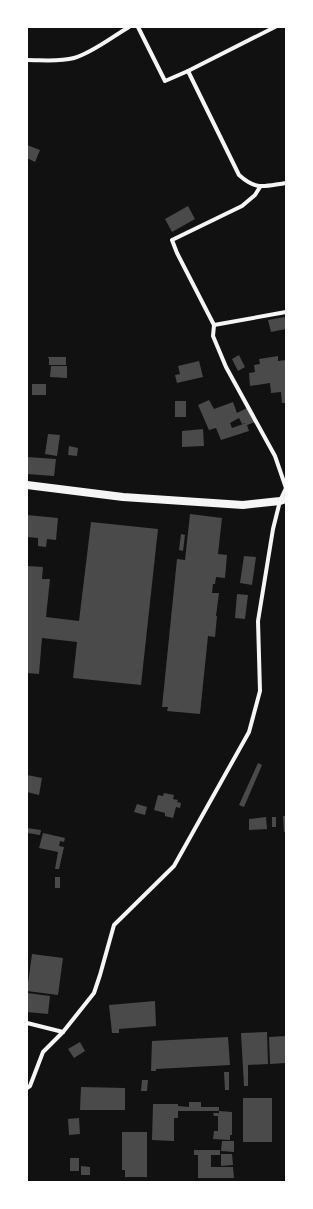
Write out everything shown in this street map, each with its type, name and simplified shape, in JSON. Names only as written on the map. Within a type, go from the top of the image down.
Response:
[{"type":"main road","points":[[27,485],[123,497],[243,504],[283,500]]},
{"type":"street","points":[[27,60],[53,61],[73,58],[84,54],[128,27]]},
{"type":"street","points":[[138,27],[166,81],[275,27]]},
{"type":"street","points":[[188,71],[239,175],[245,181],[260,187],[286,183]]},
{"type":"street","points":[[27,1088],[30,1086],[43,1052],[63,1032],[94,993],[114,924],[174,866],[249,732],[260,691],[258,621],[273,529],[286,488],[275,456],[226,367],[213,336],[214,325],[177,253],[172,240],[242,206],[255,195],[260,187]]},
{"type":"street","points":[[214,325],[286,312]]},
{"type":"street","points":[[27,1023],[63,1032]]},
{"type":"building","points":[[27,145],[40,150],[35,162],[27,158]]},
{"type":"building","points":[[188,206],[195,219],[172,232],[165,219]]},
{"type":"building","points":[[285,317],[286,329],[271,332],[268,320]]},
{"type":"building","points":[[239,355],[245,367],[238,371],[232,359]]},
{"type":"building","points":[[278,356],[278,361],[286,360],[286,403],[282,403],[281,392],[271,393],[270,383],[250,386],[249,373],[255,372],[254,365],[260,364],[259,359]]},
{"type":"building","points":[[48,357],[66,357],[66,365],[49,365]]},
{"type":"building","points":[[199,361],[203,377],[177,383],[175,375],[180,374],[178,366]]},
{"type":"building","points":[[51,366],[67,366],[67,378],[50,377]]},
{"type":"building","points":[[32,384],[46,384],[46,395],[32,395]]},
{"type":"building","points":[[209,400],[214,409],[233,402],[237,413],[247,408],[255,422],[247,425],[249,431],[221,440],[216,428],[209,430],[198,405]],"holes":[[[239,418],[242,424],[246,423],[232,428],[230,423]]]},
{"type":"building","points":[[175,401],[186,401],[186,417],[175,417]]},
{"type":"building","points":[[203,429],[204,446],[182,447],[182,431]]},
{"type":"building","points":[[48,434],[60,435],[57,456],[45,454]]},
{"type":"building","points":[[69,446],[78,448],[77,456],[68,455]]},
{"type":"building","points":[[27,457],[56,459],[54,476],[27,474]]},
{"type":"building","points":[[190,514],[222,518],[218,554],[227,555],[225,578],[216,577],[215,584],[213,584],[212,593],[219,593],[215,637],[208,636],[200,714],[167,711],[168,707],[162,707],[177,559],[185,560]]},
{"type":"building","points":[[27,515],[58,518],[56,540],[47,539],[46,547],[38,546],[38,538],[27,537]]},
{"type":"building","points":[[91,522],[158,529],[141,685],[73,678],[77,642],[42,638],[39,674],[27,673],[27,566],[43,567],[42,579],[50,579],[46,617],[79,621]]},
{"type":"building","points":[[181,534],[185,535],[183,551],[179,550]]},
{"type":"building","points":[[244,556],[256,557],[252,585],[240,583]]},
{"type":"building","points":[[237,594],[248,595],[245,619],[235,618]]},
{"type":"building","points":[[258,763],[262,765],[244,807],[239,805]]},
{"type":"building","points":[[27,775],[42,778],[39,795],[27,792]]},
{"type":"building","points":[[164,793],[174,795],[173,799],[178,800],[177,802],[181,803],[180,808],[176,807],[173,818],[165,816],[165,813],[154,810],[158,795],[163,796]]},
{"type":"building","points":[[137,804],[147,807],[145,815],[134,812]]},
{"type":"building","points":[[283,816],[286,816],[286,832],[284,832]]},
{"type":"building","points":[[266,817],[267,829],[249,830],[249,819]]},
{"type":"building","points":[[272,817],[276,817],[276,827],[272,827]]},
{"type":"building","points":[[27,828],[41,830],[40,835],[27,833]]},
{"type":"building","points":[[43,833],[65,838],[64,842],[60,841],[59,846],[64,847],[59,869],[55,869],[58,852],[39,848]]},
{"type":"building","points":[[55,877],[60,877],[60,888],[55,888]]},
{"type":"building","points":[[32,954],[63,958],[58,995],[27,991]]},
{"type":"building","points":[[27,993],[50,996],[48,1014],[27,1012]]},
{"type":"building","points":[[155,1001],[156,1026],[119,1029],[119,1033],[112,1033],[109,1005]]},
{"type":"building","points":[[267,1032],[268,1064],[248,1065],[248,1086],[244,1086],[241,1033]]},
{"type":"building","points":[[286,1036],[286,1063],[270,1064],[269,1037]]},
{"type":"building","points":[[228,1037],[230,1065],[156,1069],[156,1071],[151,1071],[152,1041]]},
{"type":"building","points":[[80,1042],[85,1051],[74,1058],[68,1049]]},
{"type":"building","points":[[224,1072],[229,1072],[229,1090],[225,1090]]},
{"type":"building","points":[[142,1080],[148,1080],[147,1091],[141,1091]]},
{"type":"building","points":[[81,1087],[125,1088],[125,1110],[80,1110]]},
{"type":"building","points":[[243,1098],[272,1098],[272,1142],[243,1142]]},
{"type":"building","points":[[189,1102],[201,1102],[201,1107],[219,1107],[219,1111],[178,1111],[178,1118],[174,1118],[174,1141],[152,1140],[153,1104],[178,1104],[178,1106],[189,1107]]},
{"type":"building","points":[[219,1111],[232,1112],[232,1135],[230,1135],[230,1140],[213,1139],[214,1131],[218,1131],[218,1116],[214,1116],[213,1113],[219,1113]]},
{"type":"building","points":[[79,1118],[80,1134],[69,1135],[68,1119]]},
{"type":"building","points":[[122,1132],[147,1132],[147,1177],[125,1177],[125,1170],[122,1170]]},
{"type":"building","points":[[222,1141],[234,1141],[234,1152],[221,1151]]},
{"type":"building","points":[[194,1150],[220,1150],[220,1155],[211,1155],[211,1167],[233,1167],[234,1178],[198,1178],[198,1155],[194,1155]]},
{"type":"building","points":[[221,1154],[232,1154],[233,1165],[221,1166]]},
{"type":"building","points":[[70,1158],[79,1158],[79,1171],[70,1171]]},
{"type":"building","points":[[81,1166],[90,1167],[90,1175],[81,1175]]}]
